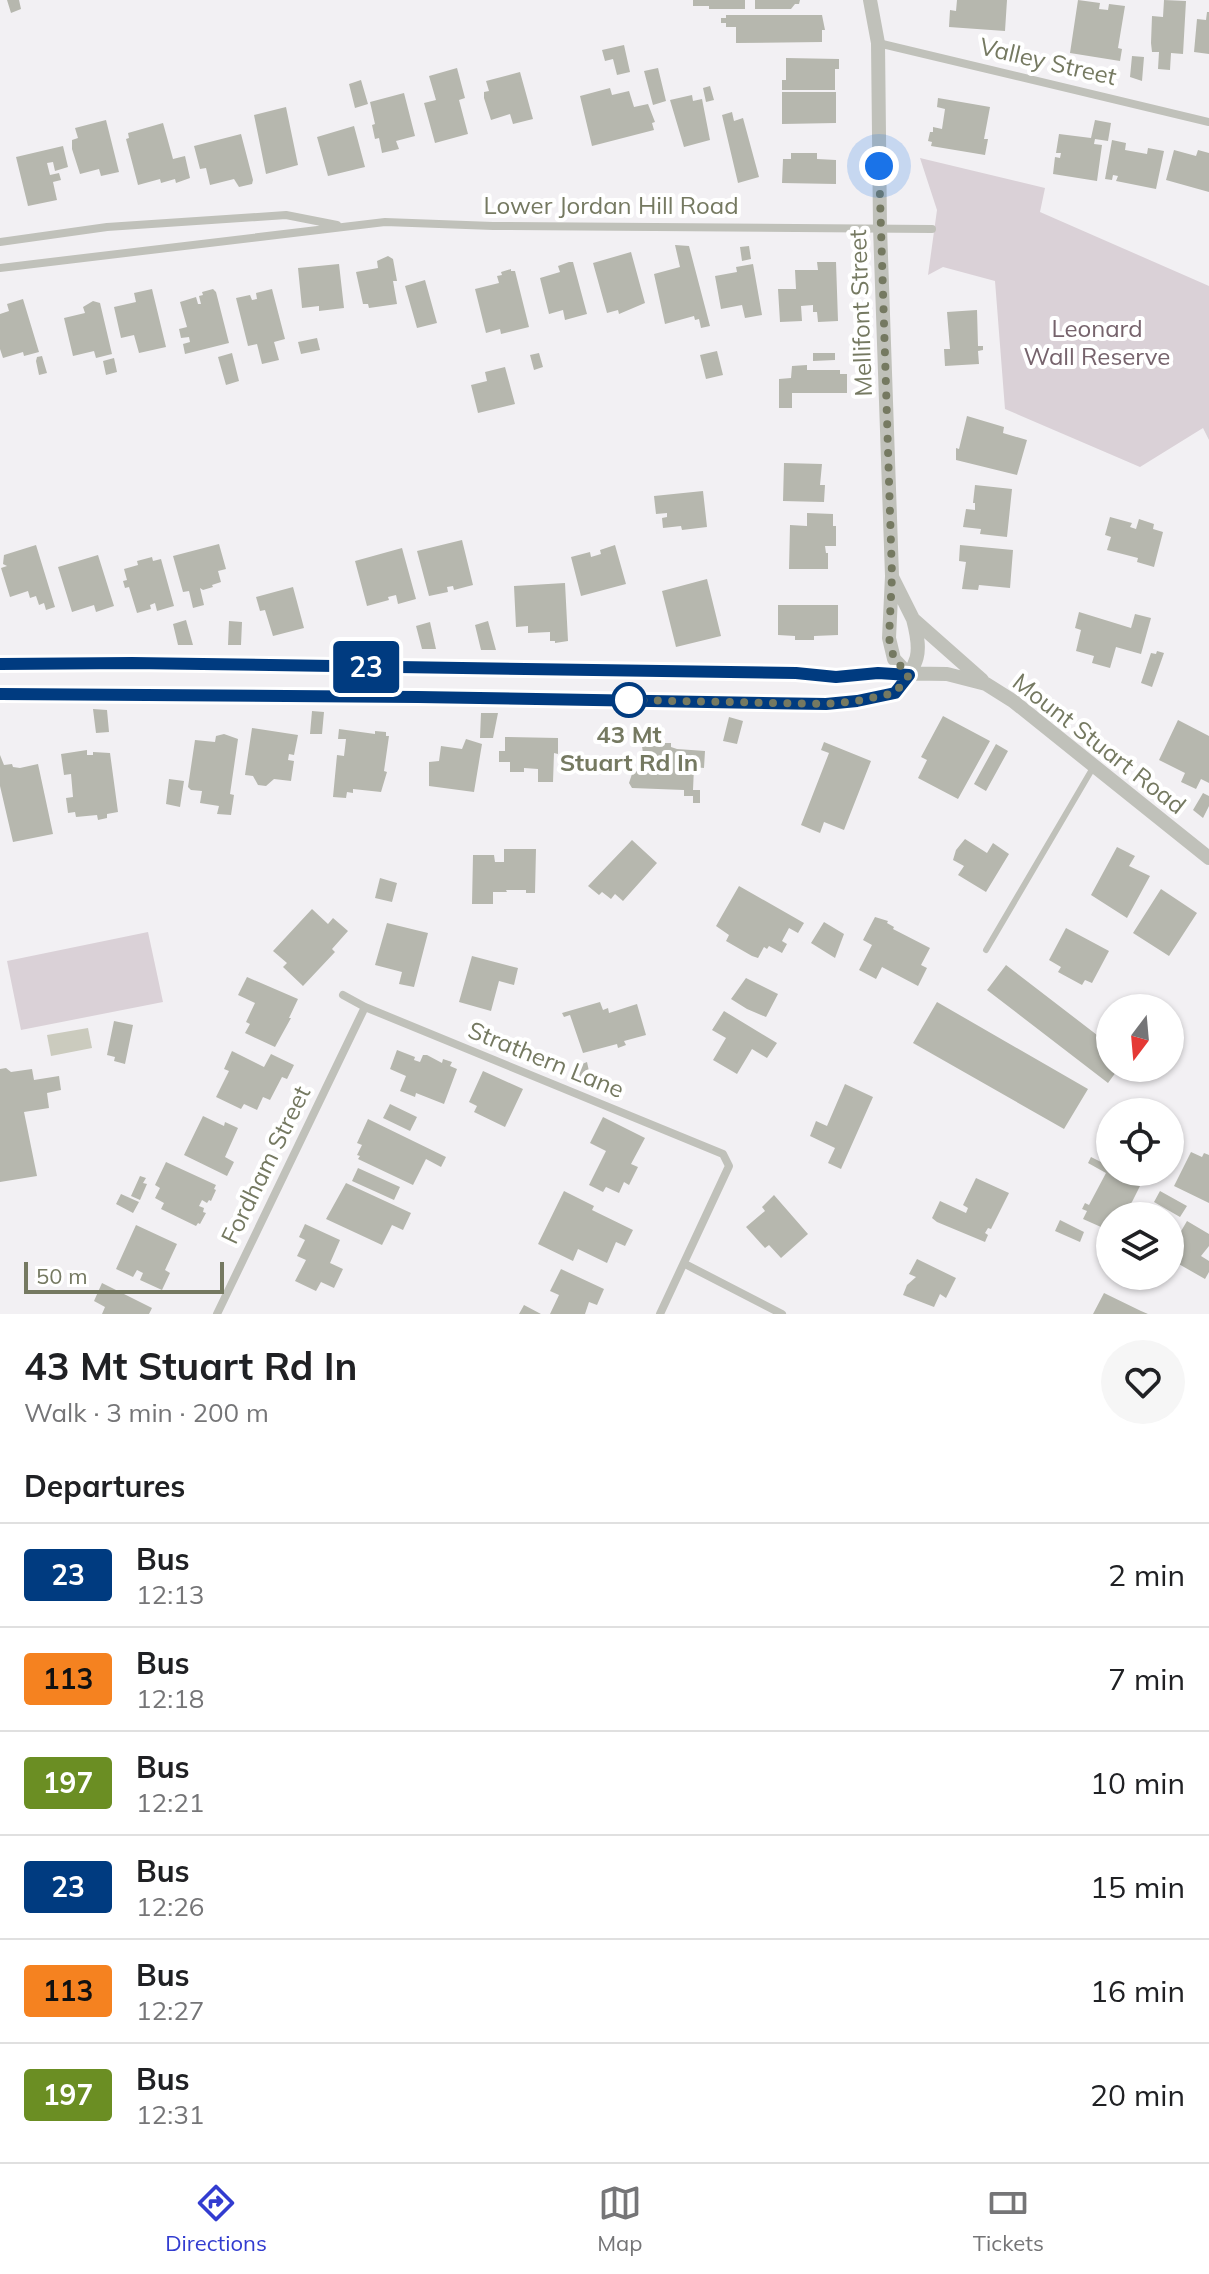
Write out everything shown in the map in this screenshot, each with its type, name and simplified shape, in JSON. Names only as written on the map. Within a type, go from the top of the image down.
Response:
[{"type":"street","name":"Mellifont Street","points":[[870,0],[878,43],[880,227],[892,576],[889,638],[894,659],[909,675],[918,657],[919,641],[913,619],[892,576]]},
{"type":"street","name":"Valley Street","points":[[878,43],[1209,122]]},
{"type":"street","name":"Lower Jordan Hill Road","points":[[0,242],[107,227],[286,215],[341,225]]},
{"type":"street","name":"Lower Jordan Hill Road","points":[[0,268],[385,222],[508,227],[932,229]]},
{"type":"street","name":"Mellifont Street","points":[[913,619],[986,684]]},
{"type":"street","name":"Mount Stuart Road","points":[[0,664],[132,663],[796,673],[836,677],[878,673],[947,674],[986,684],[1013,701],[1209,858]]},
{"type":"street","points":[[0,694],[826,704],[895,693],[909,675]]},
{"type":"street","name":"Strathern Lane","points":[[343,995],[365,1007],[723,1154],[729,1166],[685,1264]]},
{"type":"street","name":"Fordham Street","points":[[217,1314],[365,1007]]},
{"type":"street","points":[[660,1314],[685,1264],[782,1314]]},
{"type":"lane","points":[[986,950],[1094,766]]},
{"type":"green space","name":"Leonard Wall Reserve","points":[[920,158],[1045,188],[1040,212],[1209,286],[1209,440],[1203,428],[1140,467],[1005,409],[995,281],[943,267],[928,275],[937,210]]},
{"type":"green space","points":[[148,932],[163,1002],[21,1030],[7,961]]},
{"type":"shaded area","points":[[88,1028],[92,1048],[51,1056],[47,1035]]},
{"type":"building","points":[[7,0],[19,0],[21,9],[11,13]]},
{"type":"building","points":[[693,0],[745,0],[745,9],[709,9],[709,6],[693,6]]},
{"type":"building","points":[[755,0],[800,0],[791,9],[755,9]]},
{"type":"building","points":[[957,0],[1007,0],[1005,31],[949,27],[950,10],[956,11]]},
{"type":"building","points":[[1078,0],[1100,3],[1099,9],[1108,10],[1109,4],[1125,6],[1118,48],[1122,49],[1120,61],[1070,53]]},
{"type":"building","points":[[1164,0],[1186,1],[1183,54],[1171,53],[1170,70],[1158,69],[1159,52],[1152,52],[1151,43],[1152,16],[1163,17]]},
{"type":"building","points":[[1207,12],[1209,54],[1194,52],[1197,19],[1206,20]]},
{"type":"building","points":[[726,15],[822,15],[825,30],[822,30],[822,42],[736,43],[736,27],[726,27],[726,23],[721,23],[721,18],[726,18]]},
{"type":"building","points":[[624,45],[630,72],[617,75],[613,59],[605,61],[602,50]]},
{"type":"building","points":[[1132,56],[1144,57],[1142,81],[1130,77]]},
{"type":"building","points":[[786,58],[839,59],[839,69],[835,69],[835,90],[782,90],[782,80],[786,80]]},
{"type":"building","points":[[457,68],[465,98],[459,100],[468,134],[435,143],[424,103],[436,100],[429,76]]},
{"type":"building","points":[[658,68],[666,101],[653,105],[644,71]]},
{"type":"building","points":[[520,72],[533,119],[513,124],[510,114],[491,120],[484,98],[484,92],[489,91],[486,81]]},
{"type":"building","points":[[361,80],[368,104],[355,108],[349,84]]},
{"type":"building","points":[[710,86],[714,100],[706,102],[703,88]]},
{"type":"building","points":[[610,88],[612,95],[629,91],[634,107],[648,104],[655,122],[652,123],[654,130],[592,146],[580,96]]},
{"type":"building","points":[[782,92],[836,92],[836,123],[782,124]]},
{"type":"building","points":[[404,93],[415,136],[396,141],[399,149],[382,153],[379,138],[375,139],[370,102]]},
{"type":"building","points":[[692,95],[693,101],[702,99],[710,140],[684,147],[670,100]]},
{"type":"building","points":[[938,98],[990,107],[984,139],[988,139],[985,155],[931,146],[932,142],[928,141],[930,132],[933,132],[933,127],[942,129],[945,109],[937,107]]},
{"type":"building","points":[[286,107],[298,165],[266,174],[254,115]]},
{"type":"building","points":[[732,112],[734,121],[743,118],[759,177],[738,183],[722,115]]},
{"type":"building","points":[[106,120],[119,172],[101,176],[99,169],[80,174],[72,149],[72,140],[78,138],[75,128]]},
{"type":"building","points":[[1095,120],[1111,123],[1108,141],[1095,139],[1094,144],[1102,145],[1097,181],[1053,174],[1055,157],[1060,158],[1061,153],[1056,153],[1059,134],[1091,138]]},
{"type":"building","points":[[163,123],[173,159],[185,156],[190,178],[176,183],[175,179],[161,183],[160,179],[138,185],[126,139],[129,138],[128,133]]},
{"type":"building","points":[[354,126],[365,167],[328,176],[317,137]]},
{"type":"building","points":[[241,134],[252,184],[239,187],[234,179],[210,185],[206,168],[200,169],[194,146]]},
{"type":"building","points":[[1112,140],[1126,143],[1125,150],[1147,154],[1148,148],[1164,151],[1156,189],[1116,181],[1118,176],[1113,175],[1112,180],[1105,179]]},
{"type":"building","points":[[63,146],[68,167],[55,171],[53,162],[47,163],[50,175],[59,173],[61,180],[53,182],[57,200],[28,206],[16,157]]},
{"type":"building","points":[[1174,150],[1196,156],[1198,150],[1209,153],[1209,192],[1166,180]]},
{"type":"building","points":[[791,153],[817,153],[817,159],[836,160],[836,184],[782,183],[783,159],[791,159]]},
{"type":"building","points":[[675,245],[689,246],[710,326],[701,328],[699,319],[695,320],[694,316],[665,324],[654,274],[680,267]]},
{"type":"building","points":[[749,246],[751,259],[742,261],[740,247]]},
{"type":"building","points":[[631,252],[645,303],[619,314],[618,310],[607,313],[593,263]]},
{"type":"building","points":[[388,256],[393,259],[397,304],[369,308],[368,304],[363,304],[356,272],[378,268],[377,261]]},
{"type":"building","points":[[573,262],[587,314],[565,320],[563,310],[549,314],[540,278],[560,272],[558,266]]},
{"type":"building","points":[[817,262],[836,262],[838,321],[818,322],[813,305],[801,306],[802,321],[780,322],[778,289],[796,289],[795,270],[818,270]]},
{"type":"building","points":[[339,264],[344,308],[319,311],[319,306],[302,308],[298,268]]},
{"type":"building","points":[[753,264],[762,315],[745,318],[742,305],[721,309],[715,276],[737,272],[736,267]]},
{"type":"building","points":[[511,269],[515,271],[529,327],[501,334],[500,329],[486,333],[475,289],[499,283],[497,276]]},
{"type":"building","points":[[425,280],[437,323],[417,328],[405,286]]},
{"type":"building","points":[[152,289],[166,347],[139,353],[134,335],[121,338],[114,307],[136,302],[134,293]]},
{"type":"building","points":[[213,289],[229,343],[185,354],[183,344],[190,342],[189,337],[181,338],[179,329],[187,327],[180,302],[196,297],[198,304],[201,304],[199,296],[203,295],[202,292]]},
{"type":"building","points":[[272,289],[285,339],[274,342],[279,360],[262,364],[257,344],[248,346],[236,298],[250,295],[252,300],[257,299],[256,293]]},
{"type":"building","points":[[23,299],[39,352],[24,356],[23,352],[3,358],[0,314],[9,311],[7,304]]},
{"type":"building","points":[[93,301],[100,303],[112,354],[96,358],[94,351],[73,356],[64,318],[85,313],[83,307]]},
{"type":"building","points":[[977,310],[978,346],[983,346],[983,350],[978,351],[979,364],[945,366],[944,349],[950,349],[947,312]]},
{"type":"building","points":[[317,338],[320,350],[301,354],[298,342]]},
{"type":"building","points":[[717,351],[723,375],[706,379],[700,355]]},
{"type":"building","points":[[232,353],[239,381],[226,385],[218,357]]},
{"type":"building","points":[[539,353],[543,367],[534,370],[530,355]]},
{"type":"building","points":[[813,353],[835,353],[835,360],[813,361]]},
{"type":"building","points":[[42,356],[47,373],[39,375],[36,361],[37,357]]},
{"type":"building","points":[[114,358],[117,372],[106,375],[103,361]]},
{"type":"building","points":[[807,365],[807,370],[840,370],[840,374],[847,374],[847,393],[792,393],[792,408],[779,408],[779,379],[791,378],[792,366]]},
{"type":"building","points":[[505,367],[515,404],[478,413],[471,385],[487,381],[485,372]]},
{"type":"building","points":[[967,416],[1004,427],[1003,433],[1027,440],[1017,475],[956,460],[956,448],[959,449]]},
{"type":"building","points":[[784,463],[822,464],[820,485],[825,485],[824,502],[783,501]]},
{"type":"building","points":[[975,485],[1012,489],[1007,537],[980,534],[981,529],[963,527],[966,509],[975,510]]},
{"type":"building","points":[[703,491],[707,527],[682,530],[681,526],[663,528],[662,518],[667,517],[667,513],[656,514],[654,496]]},
{"type":"building","points":[[807,513],[833,514],[836,546],[825,546],[828,569],[789,569],[790,525],[807,526]]},
{"type":"building","points":[[1110,517],[1132,523],[1130,527],[1136,529],[1139,519],[1154,524],[1153,529],[1163,532],[1154,567],[1137,562],[1138,558],[1107,550],[1111,537],[1105,535]]},
{"type":"building","points":[[462,540],[473,585],[454,590],[453,586],[447,587],[448,592],[429,596],[417,551]]},
{"type":"building","points":[[219,544],[226,569],[218,571],[221,582],[203,590],[200,588],[204,605],[193,608],[189,591],[183,592],[173,556]]},
{"type":"building","points":[[36,545],[55,607],[46,610],[44,603],[39,605],[36,596],[30,598],[28,591],[10,597],[1,568],[7,566],[3,564],[4,555]]},
{"type":"building","points":[[615,545],[626,584],[581,596],[571,557],[590,552],[591,557]]},
{"type":"building","points":[[960,545],[1013,550],[1010,588],[979,585],[978,590],[962,589],[966,562],[959,561]]},
{"type":"building","points":[[402,548],[416,599],[398,604],[396,595],[367,606],[355,561]]},
{"type":"building","points":[[98,555],[114,606],[96,612],[94,605],[72,612],[58,567]]},
{"type":"building","points":[[152,557],[153,561],[161,559],[174,606],[157,611],[155,603],[150,605],[151,609],[137,613],[129,587],[125,588],[123,581],[127,580],[124,569]]},
{"type":"building","points":[[707,579],[721,636],[676,647],[662,591]]},
{"type":"building","points":[[565,583],[568,641],[555,643],[550,641],[550,632],[528,633],[528,626],[516,627],[514,586]]},
{"type":"building","points":[[293,587],[304,628],[273,636],[265,610],[260,611],[256,597]]},
{"type":"building","points":[[778,605],[838,605],[838,635],[795,640],[795,636],[778,635]]},
{"type":"building","points":[[1079,612],[1131,628],[1135,614],[1151,618],[1141,654],[1116,647],[1110,668],[1092,663],[1094,656],[1076,651],[1081,630],[1075,628]]},
{"type":"building","points":[[186,620],[193,645],[178,645],[173,624]]},
{"type":"building","points":[[229,621],[242,622],[241,645],[228,645]]},
{"type":"building","points":[[488,621],[496,650],[481,650],[475,625]]},
{"type":"building","points":[[430,622],[436,649],[422,649],[416,626]]},
{"type":"building","points":[[1157,651],[1164,653],[1152,687],[1141,683],[1151,653],[1156,654]]},
{"type":"building","points":[[93,709],[107,710],[109,732],[96,733]]},
{"type":"building","points":[[312,711],[324,712],[322,734],[310,734]]},
{"type":"building","points":[[481,713],[498,713],[493,738],[480,738]]},
{"type":"building","points":[[943,716],[990,741],[958,799],[918,778],[927,760],[921,757]]},
{"type":"building","points":[[729,717],[743,721],[737,744],[723,741]]},
{"type":"building","points":[[1178,720],[1209,736],[1209,783],[1201,779],[1196,789],[1181,782],[1185,773],[1159,760]]},
{"type":"building","points":[[252,728],[298,735],[294,755],[289,754],[288,760],[294,761],[291,781],[274,779],[266,786],[258,785],[253,776],[245,775]]},
{"type":"building","points":[[339,729],[375,734],[375,731],[386,732],[389,736],[384,771],[387,772],[381,792],[353,789],[353,793],[347,792],[346,798],[333,797],[337,755],[344,756],[346,739],[338,739]]},
{"type":"building","points":[[224,734],[238,739],[230,794],[234,795],[231,815],[217,814],[219,806],[200,803],[202,791],[188,787],[195,740],[215,742],[216,736]]},
{"type":"building","points":[[505,737],[558,738],[553,782],[538,782],[538,769],[524,768],[524,772],[510,772],[510,762],[499,762],[499,751],[505,751]]},
{"type":"building","points":[[466,739],[482,744],[474,792],[429,786],[429,762],[439,761],[441,746],[462,749]]},
{"type":"building","points":[[824,742],[871,761],[844,830],[824,822],[820,833],[801,825],[829,753],[821,750]]},
{"type":"building","points":[[659,743],[671,743],[671,747],[677,749],[705,751],[704,768],[694,767],[693,790],[700,790],[700,803],[693,803],[693,796],[684,796],[684,790],[632,788],[629,783],[633,771],[641,772],[644,761],[642,746],[659,746]]},
{"type":"building","points":[[996,744],[1008,751],[986,791],[974,784]]},
{"type":"building","points":[[87,750],[87,755],[93,755],[93,752],[110,753],[118,812],[107,814],[107,818],[98,820],[97,815],[76,817],[75,812],[68,813],[66,798],[73,797],[71,774],[64,775],[61,754]]},
{"type":"building","points":[[0,755],[4,765],[12,764],[20,768],[38,764],[53,834],[13,842],[0,786]]},
{"type":"building","points":[[169,779],[184,781],[180,807],[166,804]]},
{"type":"building","points":[[1203,793],[1209,796],[1209,806],[1203,818],[1193,810]]},
{"type":"building","points":[[965,839],[987,853],[993,843],[1009,854],[986,892],[958,875],[964,866],[953,860]]},
{"type":"building","points":[[632,840],[657,863],[623,901],[615,894],[611,899],[602,892],[599,895],[588,886]]},
{"type":"building","points":[[1117,847],[1135,856],[1129,866],[1150,876],[1127,918],[1091,895]]},
{"type":"building","points":[[504,849],[536,849],[535,893],[526,893],[526,890],[493,892],[493,904],[472,904],[473,855],[494,855],[495,862],[504,862]]},
{"type":"building","points":[[380,878],[397,883],[392,902],[375,898]]},
{"type":"building","points":[[739,886],[804,923],[798,933],[789,928],[782,941],[787,944],[782,953],[769,946],[767,949],[764,947],[758,958],[752,956],[726,941],[729,935],[716,926]]},
{"type":"building","points":[[1161,889],[1197,913],[1169,956],[1133,933]]},
{"type":"building","points":[[312,909],[328,924],[333,918],[348,931],[332,949],[335,952],[303,986],[283,967],[287,963],[273,951]]},
{"type":"building","points":[[875,917],[888,921],[893,929],[930,948],[921,965],[927,968],[918,986],[882,967],[876,979],[859,970],[872,945],[863,940]]},
{"type":"building","points":[[824,922],[844,934],[835,958],[811,943]]},
{"type":"building","points":[[387,923],[428,933],[414,987],[399,984],[402,972],[375,965]]},
{"type":"building","points":[[1066,928],[1109,951],[1092,983],[1085,980],[1082,985],[1058,972],[1061,967],[1049,960]]},
{"type":"building","points":[[472,956],[518,968],[514,985],[499,981],[491,1011],[459,1002]]},
{"type":"building","points":[[1006,965],[1096,1034],[1096,1074],[987,990]]},
{"type":"building","points":[[247,977],[298,999],[275,1047],[245,1033],[250,1024],[246,1022],[255,1003],[238,995]]},
{"type":"building","points":[[746,978],[778,994],[766,1017],[731,999]]},
{"type":"building","points":[[600,1002],[603,1010],[608,1008],[609,1013],[637,1004],[646,1035],[624,1041],[626,1045],[618,1048],[617,1044],[583,1053],[570,1015],[564,1017],[562,1013]]},
{"type":"building","points":[[937,1002],[1088,1089],[1064,1129],[913,1043]]},
{"type":"building","points":[[724,1011],[777,1043],[767,1058],[752,1049],[737,1074],[713,1060],[726,1038],[712,1030]]},
{"type":"building","points":[[114,1021],[133,1025],[125,1064],[107,1055]]},
{"type":"building","points":[[397,1050],[420,1062],[423,1055],[427,1055],[442,1063],[443,1059],[452,1062],[450,1066],[457,1069],[444,1104],[416,1093],[415,1097],[400,1091],[406,1076],[390,1069]]},
{"type":"building","points":[[232,1051],[264,1067],[271,1054],[294,1065],[287,1079],[282,1077],[270,1100],[263,1097],[257,1110],[244,1104],[241,1109],[216,1097],[229,1071],[224,1069]]},
{"type":"building","points":[[587,1062],[590,1076],[581,1080],[577,1066]]},
{"type":"building","points":[[6,1068],[11,1072],[32,1069],[34,1080],[59,1076],[61,1090],[47,1093],[49,1108],[24,1112],[37,1176],[0,1182],[0,1069]]},
{"type":"building","points":[[483,1071],[523,1089],[505,1127],[474,1112],[477,1106],[469,1102]]},
{"type":"building","points":[[845,1084],[873,1097],[841,1169],[828,1163],[835,1148],[810,1136],[816,1121],[827,1126]]},
{"type":"building","points":[[390,1104],[417,1117],[410,1131],[383,1118]]},
{"type":"building","points":[[203,1116],[224,1126],[225,1122],[238,1128],[225,1157],[234,1162],[227,1176],[184,1155]]},
{"type":"building","points":[[603,1117],[645,1138],[631,1164],[638,1167],[629,1185],[624,1182],[619,1193],[606,1187],[603,1192],[589,1185],[606,1151],[590,1143]]},
{"type":"building","points":[[368,1119],[446,1157],[441,1167],[426,1159],[413,1185],[358,1159],[362,1145],[357,1143]]},
{"type":"building","points":[[1191,1152],[1202,1157],[1204,1153],[1209,1155],[1209,1203],[1174,1186],[1184,1186],[1184,1166]]},
{"type":"building","points":[[1091,1157],[1096,1160],[1096,1167],[1088,1163]]},
{"type":"building","points":[[166,1162],[216,1185],[211,1201],[207,1203],[202,1200],[199,1206],[206,1213],[200,1224],[196,1226],[161,1209],[164,1203],[155,1198],[160,1188],[155,1185]]},
{"type":"building","points":[[358,1168],[400,1187],[394,1200],[352,1181]]},
{"type":"building","points":[[140,1176],[146,1178],[143,1183],[147,1184],[140,1200],[131,1196]]},
{"type":"building","points":[[976,1178],[1009,1193],[991,1229],[988,1228],[985,1233],[988,1235],[985,1242],[932,1218],[940,1201],[966,1213],[968,1208],[963,1205]]},
{"type":"building","points":[[346,1183],[411,1213],[403,1230],[392,1225],[382,1245],[326,1219]]},
{"type":"building","points":[[1099,1186],[1140,1186],[1132,1202],[1096,1202],[1096,1225],[1083,1219],[1087,1211],[1082,1209],[1085,1203],[1089,1205]]},
{"type":"building","points":[[564,1191],[594,1206],[592,1210],[633,1230],[625,1246],[616,1242],[607,1263],[578,1249],[573,1261],[538,1244]]},
{"type":"building","points":[[1160,1191],[1180,1202],[1154,1202]]},
{"type":"building","points":[[121,1194],[139,1202],[133,1213],[116,1204]]},
{"type":"building","points":[[774,1195],[808,1234],[781,1258],[769,1245],[765,1248],[746,1227],[765,1211],[762,1207]]},
{"type":"building","points":[[1060,1220],[1084,1232],[1080,1242],[1055,1231]]},
{"type":"building","points":[[1187,1221],[1209,1234],[1209,1246],[1201,1256],[1209,1261],[1205,1279],[1184,1267],[1184,1226]]},
{"type":"building","points":[[305,1224],[340,1240],[330,1263],[343,1269],[334,1288],[321,1282],[316,1291],[295,1281],[306,1260],[297,1256],[305,1240],[299,1237]]},
{"type":"building","points":[[136,1225],[177,1244],[165,1270],[170,1273],[162,1290],[140,1280],[143,1273],[137,1270],[133,1277],[116,1269]]},
{"type":"building","points":[[917,1259],[956,1278],[946,1298],[940,1294],[934,1307],[903,1295],[907,1285],[916,1277],[909,1274]]},
{"type":"building","points":[[561,1269],[604,1289],[597,1305],[589,1302],[585,1314],[550,1314],[559,1295],[550,1291]]},
{"type":"building","points":[[102,1283],[152,1308],[149,1314],[102,1314],[105,1307],[94,1301]]},
{"type":"building","points":[[1104,1293],[1141,1311],[1148,1314],[1093,1314]]},
{"type":"building","points":[[524,1305],[541,1314],[519,1314]]},
{"type":"bus line","name":"23","points":[[0,664],[132,663],[796,673],[836,677],[878,673],[909,675],[895,693],[826,704],[0,694]]},
{"type":"place","name":"43 Mt Stuart Rd In","points":[[629,700]]},
{"type":"route","points":[[629,700],[826,704],[895,693],[909,675],[894,659],[889,638],[892,576],[879,166]]}]
